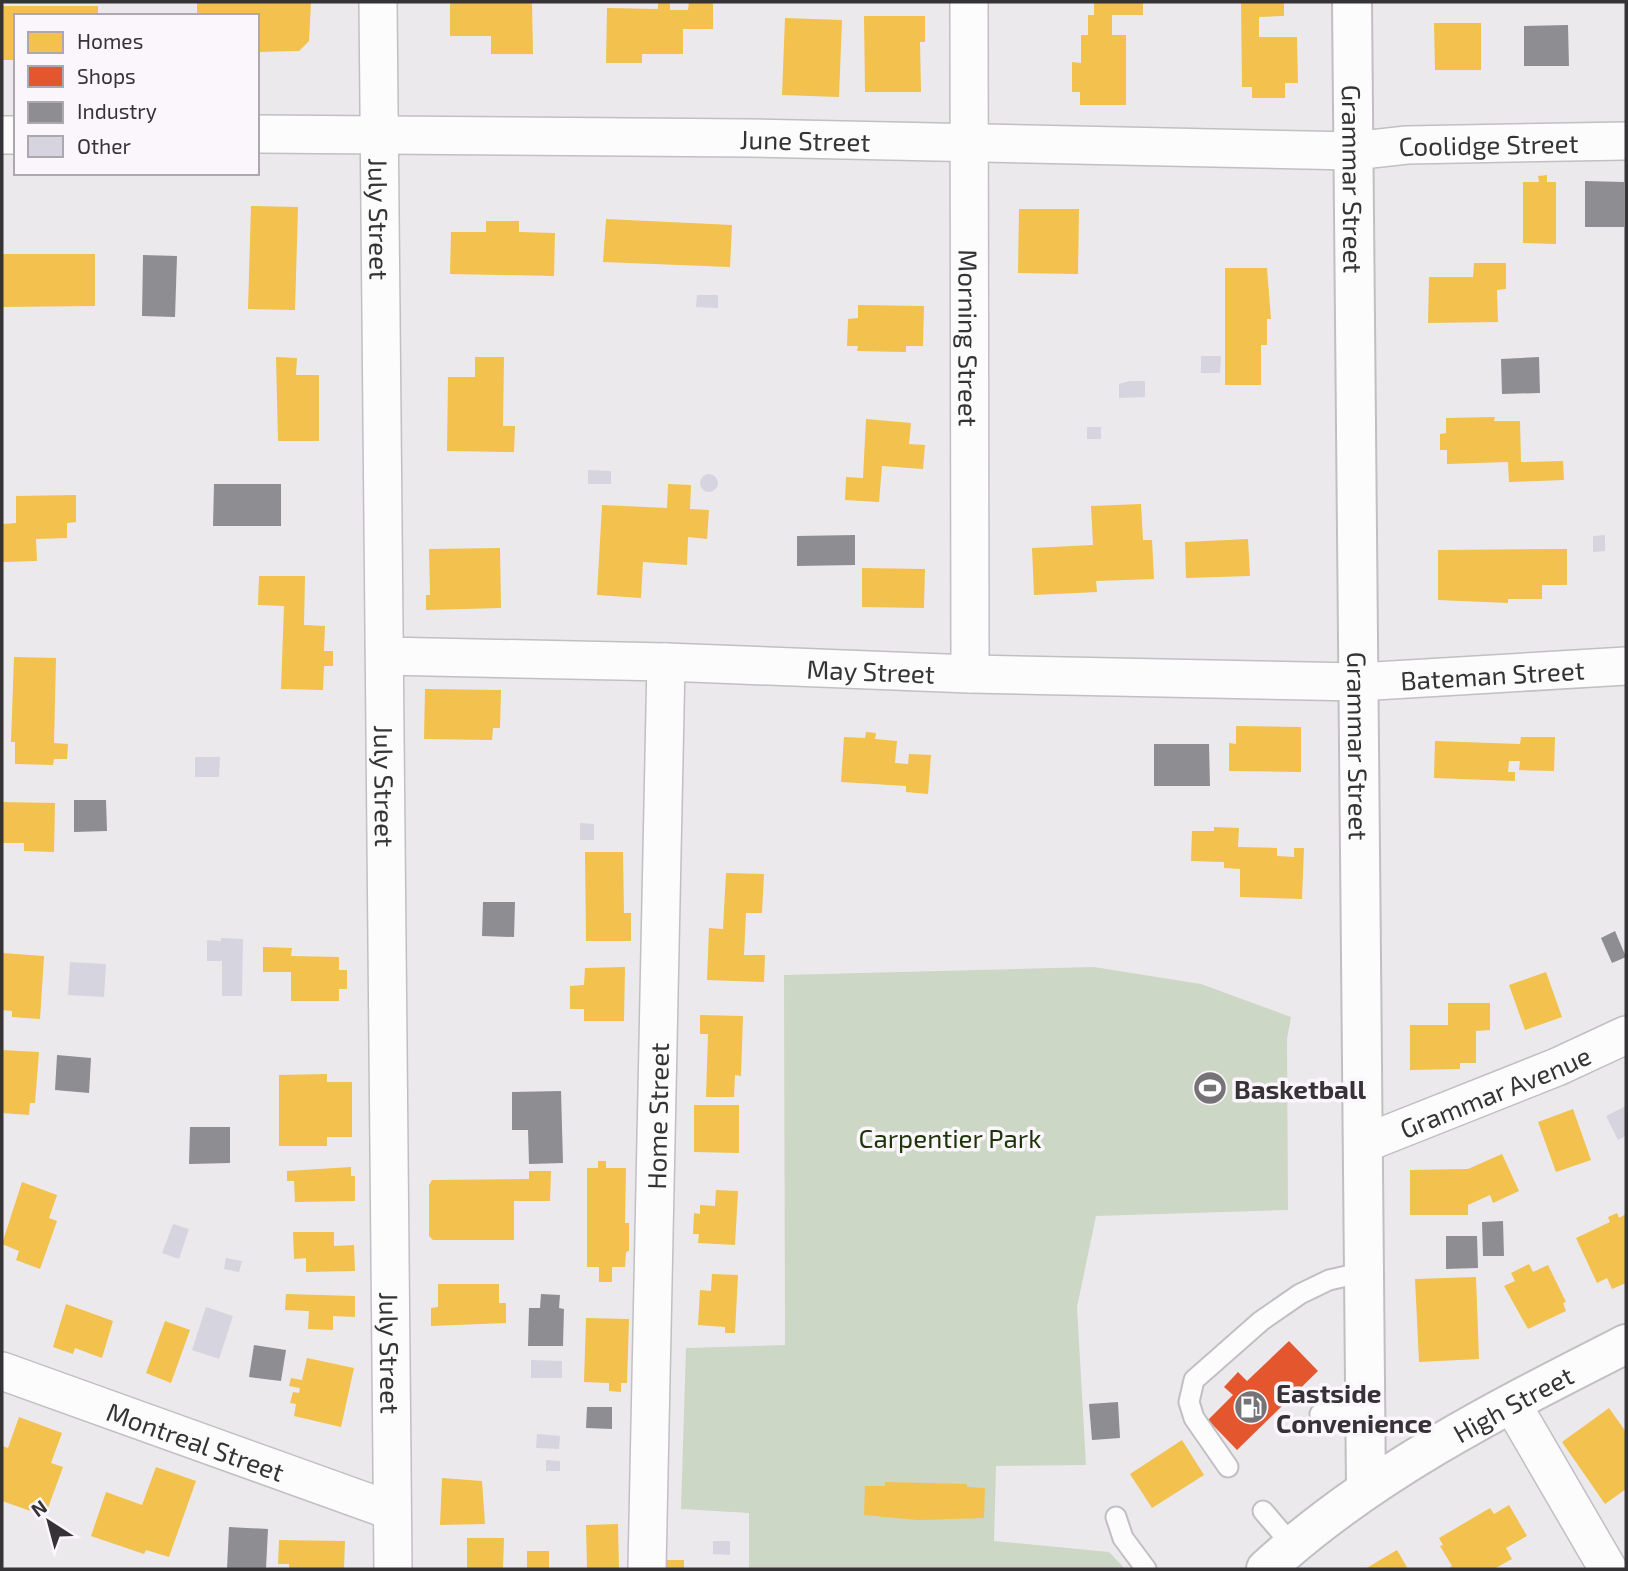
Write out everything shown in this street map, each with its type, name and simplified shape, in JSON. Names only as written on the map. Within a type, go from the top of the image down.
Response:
[{"type":"street","name":"July Street","points":[[378,2],[393,1569]]},
{"type":"street","name":"Morning Street","points":[[969,2],[970,674]]},
{"type":"street","name":"Grammar Street","points":[[1352,2],[1366,1488]]},
{"type":"street","name":"June Street","points":[[259,134],[378,133],[968,142],[1353,151]]},
{"type":"street","name":"Coolidge Street","points":[[1353,151],[1407,145],[1626,141]]},
{"type":"street","name":"May Street","points":[[385,656],[666,662],[970,674],[1358,682]]},
{"type":"street","name":"Home Street","points":[[647,1569],[666,662]]},
{"type":"street","name":"Bateman Street","points":[[1358,682],[1626,666]]},
{"type":"street","name":"Grammar Avenue","points":[[1363,1144],[1557,1067],[1626,1035]]},
{"type":"street","name":"High Street","points":[[1279,1558],[1366,1488],[1512,1404],[1626,1345]]},
{"type":"street","name":"Montreal Street","points":[[2,1371],[392,1511]]},
{"type":"street","points":[[1512,1404],[1608,1569]]},
{"type":"lane","points":[[1228,1467],[1194,1418],[1189,1392],[1194,1380],[1257,1315],[1329,1280],[1364,1272]]},
{"type":"lane","points":[[1320,1414],[1365,1405]]},
{"type":"lane","points":[[1263,1511],[1279,1558]]},
{"type":"lane","points":[[1116,1517],[1123,1538],[1146,1569]]},
{"type":"green space","name":"Carpentier Park","points":[[1094,967],[1201,984],[1291,1017],[1287,1039],[1288,1210],[1096,1216],[1077,1307],[1086,1465],[996,1466],[994,1541],[1109,1552],[1125,1569],[749,1569],[749,1513],[681,1509],[686,1348],[785,1345],[784,975]]},
{"type":"building: Homes","points":[[197,2],[311,2],[309,41],[299,51],[259,52],[259,14],[197,14]]},
{"type":"building: Homes","points":[[450,2],[532,2],[533,54],[491,54],[491,36],[450,36]]},
{"type":"building: Homes","points":[[658,2],[670,2],[670,10],[688,10],[689,2],[713,2],[713,29],[683,29],[683,54],[642,54],[642,63],[606,63],[607,8],[658,9]]},
{"type":"building: Homes","points":[[1094,2],[1143,2],[1143,15],[1112,15],[1112,35],[1126,35],[1126,105],[1080,105],[1080,92],[1072,92],[1072,62],[1081,63],[1081,35],[1088,35],[1088,15],[1094,15]]},
{"type":"building: Homes","points":[[1241,2],[1284,2],[1284,16],[1259,17],[1259,37],[1297,37],[1298,83],[1285,83],[1285,98],[1252,98],[1252,87],[1242,87]]},
{"type":"building: Homes","points":[[2,6],[98,6],[98,14],[14,14],[14,60],[2,60]]},
{"type":"building: Homes","points":[[864,16],[925,16],[925,42],[920,42],[921,92],[865,92]]},
{"type":"building: Homes","points":[[785,18],[842,20],[839,97],[782,95]]},
{"type":"building: Homes","points":[[1434,23],[1481,23],[1481,70],[1435,70]]},
{"type":"building: Homes","points":[[1547,175],[1547,182],[1556,182],[1556,244],[1523,243],[1523,182],[1539,182],[1538,176]]},
{"type":"building: Homes","points":[[251,206],[298,207],[295,310],[248,309]]},
{"type":"building: Homes","points":[[1019,209],[1079,209],[1078,274],[1018,273]]},
{"type":"building: Homes","points":[[606,219],[732,225],[730,267],[603,262]]},
{"type":"building: Homes","points":[[486,221],[519,221],[519,232],[555,233],[554,276],[450,274],[451,232],[486,232]]},
{"type":"building: Homes","points":[[2,254],[95,254],[95,306],[2,307]]},
{"type":"building: Homes","points":[[1474,263],[1506,263],[1506,289],[1497,290],[1498,322],[1428,323],[1429,277],[1473,277]]},
{"type":"building: Homes","points":[[1225,268],[1267,268],[1271,319],[1267,319],[1267,345],[1261,345],[1261,385],[1225,385]]},
{"type":"building: Homes","points":[[858,305],[924,306],[923,346],[906,346],[906,352],[857,351],[858,346],[847,346],[848,319],[858,318]]},
{"type":"building: Homes","points":[[276,357],[297,358],[296,375],[319,375],[319,441],[278,441]]},
{"type":"building: Homes","points":[[475,357],[504,357],[503,426],[515,426],[514,452],[447,451],[448,377],[475,377]]},
{"type":"building: Homes","points":[[1495,417],[1494,421],[1520,421],[1521,462],[1563,461],[1564,480],[1509,482],[1508,462],[1447,464],[1447,450],[1440,450],[1440,434],[1446,433],[1446,418]]},
{"type":"building: Homes","points":[[866,419],[911,423],[909,444],[925,445],[923,469],[882,466],[879,502],[845,500],[846,477],[863,478]]},
{"type":"building: Homes","points":[[668,484],[691,485],[690,509],[709,510],[707,539],[688,537],[687,565],[643,562],[641,598],[597,595],[602,505],[667,508]]},
{"type":"building: Homes","points":[[76,495],[76,522],[67,523],[67,538],[36,539],[37,561],[3,562],[2,524],[16,523],[16,496]]},
{"type":"building: Homes","points":[[1141,504],[1143,540],[1152,540],[1154,579],[1096,581],[1097,592],[1034,595],[1032,548],[1093,545],[1091,506]]},
{"type":"building: Homes","points":[[1248,539],[1250,576],[1186,578],[1185,542]]},
{"type":"building: Homes","points":[[500,548],[501,608],[426,610],[426,595],[430,595],[429,549]]},
{"type":"building: Homes","points":[[1567,549],[1567,585],[1542,585],[1542,599],[1508,599],[1508,603],[1438,600],[1438,550]]},
{"type":"building: Homes","points":[[862,568],[925,569],[924,608],[862,607]]},
{"type":"building: Homes","points":[[259,576],[305,576],[304,625],[325,626],[324,651],[333,651],[333,666],[324,666],[323,690],[281,689],[284,606],[258,605]]},
{"type":"building: Homes","points":[[14,657],[56,658],[54,743],[68,744],[67,759],[54,759],[53,765],[15,764],[15,742],[11,742]]},
{"type":"building: Homes","points":[[425,689],[501,690],[500,728],[493,728],[492,740],[424,739]]},
{"type":"building: Homes","points":[[1236,726],[1301,727],[1301,772],[1229,771],[1229,743],[1236,744]]},
{"type":"building: Homes","points":[[866,732],[876,733],[875,739],[897,741],[895,763],[908,764],[909,754],[931,755],[928,794],[906,792],[906,786],[841,782],[844,737],[865,738]]},
{"type":"building: Homes","points":[[1521,737],[1555,737],[1554,771],[1519,770],[1520,761],[1509,761],[1508,772],[1515,772],[1515,781],[1434,778],[1435,741],[1520,744]]},
{"type":"building: Homes","points":[[2,802],[55,803],[54,852],[24,851],[24,843],[2,843]]},
{"type":"building: Homes","points":[[1214,827],[1239,828],[1238,847],[1277,848],[1277,856],[1294,857],[1294,848],[1304,848],[1302,899],[1240,897],[1240,869],[1224,868],[1224,862],[1191,861],[1192,831],[1214,831]]},
{"type":"building: Homes","points":[[585,852],[623,852],[624,913],[631,913],[631,941],[586,941]]},
{"type":"building: Homes","points":[[726,873],[764,874],[762,913],[746,913],[744,955],[765,955],[764,982],[707,980],[709,928],[723,929]]},
{"type":"building: Homes","points":[[263,947],[292,948],[291,956],[339,957],[339,970],[347,970],[347,989],[339,989],[339,1001],[291,1001],[291,972],[263,972]]},
{"type":"building: Homes","points":[[2,953],[44,956],[40,1019],[12,1017],[12,1011],[2,1010]]},
{"type":"building: Homes","points":[[625,967],[624,1021],[584,1021],[584,1009],[570,1009],[570,986],[584,985],[585,968]]},
{"type":"building: Homes","points":[[1546,972],[1562,1017],[1525,1030],[1509,985]]},
{"type":"building: Homes","points":[[1448,1003],[1490,1003],[1490,1030],[1476,1031],[1476,1063],[1460,1063],[1460,1069],[1410,1070],[1410,1025],[1448,1025]]},
{"type":"building: Homes","points":[[700,1015],[743,1016],[741,1076],[735,1075],[734,1097],[706,1097],[708,1034],[700,1034]]},
{"type":"building: Homes","points":[[2,1050],[39,1052],[35,1103],[30,1103],[29,1115],[2,1113]]},
{"type":"building: Homes","points":[[327,1074],[327,1082],[352,1082],[352,1137],[327,1137],[327,1146],[279,1146],[279,1075]]},
{"type":"building: Homes","points":[[694,1105],[739,1105],[739,1153],[694,1152]]},
{"type":"building: Homes","points":[[1573,1109],[1591,1160],[1556,1172],[1538,1122]]},
{"type":"building: Homes","points":[[1502,1154],[1519,1191],[1493,1203],[1490,1195],[1468,1205],[1468,1215],[1410,1215],[1410,1170],[1468,1169]]},
{"type":"building: Homes","points":[[598,1161],[606,1161],[606,1168],[626,1168],[625,1223],[629,1223],[629,1251],[626,1252],[625,1267],[612,1267],[612,1282],[599,1282],[599,1267],[587,1267],[587,1168],[598,1168]]},
{"type":"building: Homes","points":[[351,1167],[351,1176],[355,1176],[355,1201],[295,1202],[294,1181],[287,1181],[287,1171]]},
{"type":"building: Homes","points":[[529,1171],[551,1171],[550,1201],[514,1201],[514,1240],[433,1240],[429,1236],[429,1185],[432,1180],[529,1179]]},
{"type":"building: Homes","points":[[22,1182],[57,1195],[49,1218],[57,1221],[40,1269],[16,1260],[19,1251],[2,1244]]},
{"type":"building: Homes","points":[[716,1190],[738,1191],[735,1245],[698,1243],[699,1234],[693,1234],[694,1213],[700,1214],[700,1205],[715,1206]]},
{"type":"building: Homes","points":[[1617,1213],[1619,1218],[1626,1214],[1626,1283],[1612,1289],[1607,1278],[1597,1283],[1576,1238],[1610,1222],[1608,1217]]},
{"type":"building: Homes","points":[[293,1232],[334,1232],[334,1246],[354,1245],[355,1271],[306,1272],[306,1258],[294,1259]]},
{"type":"building: Homes","points":[[1529,1264],[1533,1272],[1548,1265],[1566,1302],[1563,1303],[1566,1311],[1528,1329],[1504,1286],[1515,1281],[1511,1273]]},
{"type":"building: Homes","points":[[712,1274],[738,1275],[735,1333],[725,1333],[725,1327],[698,1325],[700,1290],[711,1291]]},
{"type":"building: Homes","points":[[1476,1277],[1479,1359],[1419,1362],[1415,1279]]},
{"type":"building: Homes","points":[[438,1284],[499,1284],[499,1303],[506,1303],[506,1323],[431,1326],[431,1308],[438,1307]]},
{"type":"building: Homes","points":[[286,1294],[355,1296],[355,1317],[333,1316],[333,1330],[308,1329],[309,1311],[285,1310]]},
{"type":"building: Homes","points":[[66,1304],[113,1321],[102,1358],[75,1348],[73,1354],[53,1347]]},
{"type":"building: Homes","points":[[586,1318],[629,1319],[627,1383],[621,1383],[621,1392],[609,1391],[609,1383],[584,1382]]},
{"type":"building: Homes","points":[[165,1321],[190,1330],[171,1383],[146,1373]]},
{"type":"building: Homes","points":[[307,1358],[354,1368],[341,1427],[294,1416],[296,1404],[290,1403],[293,1392],[299,1393],[300,1388],[289,1386],[291,1378],[302,1380]]},
{"type":"building: Homes","points":[[1609,1408],[1626,1432],[1626,1489],[1605,1504],[1562,1442]]},
{"type":"building: Homes","points":[[19,1417],[62,1433],[51,1463],[63,1467],[45,1516],[2,1501],[2,1446],[8,1448]]},
{"type":"building: Homes","points":[[1182,1440],[1204,1475],[1152,1508],[1130,1474]]},
{"type":"building: Homes","points":[[156,1467],[196,1481],[169,1557],[146,1550],[144,1554],[91,1536],[106,1492],[142,1505]]},
{"type":"building: Homes","points":[[442,1478],[482,1481],[485,1524],[440,1525]]},
{"type":"building: Homes","points":[[885,1482],[967,1484],[967,1487],[985,1488],[984,1518],[918,1520],[864,1515],[865,1486],[885,1486]]},
{"type":"building: Homes","points":[[1509,1505],[1527,1536],[1506,1548],[1512,1559],[1494,1569],[1447,1569],[1452,1566],[1440,1546],[1443,1545],[1439,1538],[1490,1508],[1494,1514]]},
{"type":"building: Homes","points":[[618,1524],[619,1569],[587,1569],[586,1525]]},
{"type":"building: Homes","points":[[467,1538],[504,1538],[503,1569],[467,1569]]},
{"type":"building: Homes","points":[[279,1540],[345,1541],[344,1569],[289,1569],[289,1564],[278,1564]]},
{"type":"building: Homes","points":[[1397,1550],[1408,1569],[1365,1569]]},
{"type":"building: Homes","points":[[527,1551],[549,1551],[549,1569],[527,1569]]},
{"type":"building: Homes","points":[[664,1560],[684,1560],[684,1569],[663,1569]]},
{"type":"building: Shops","name":"Eastside Convenience","points":[[1289,1341],[1318,1371],[1237,1450],[1208,1420],[1233,1395],[1224,1387],[1238,1372],[1247,1381]]},
{"type":"building: Industry","points":[[1568,25],[1569,66],[1524,66],[1524,26]]},
{"type":"building: Industry","points":[[1585,181],[1624,182],[1624,227],[1585,227]]},
{"type":"building: Industry","points":[[143,255],[177,256],[175,317],[142,316]]},
{"type":"building: Industry","points":[[1539,357],[1540,393],[1502,394],[1501,359]]},
{"type":"building: Industry","points":[[214,484],[281,484],[281,526],[213,526]]},
{"type":"building: Industry","points":[[855,535],[855,565],[797,566],[797,536]]},
{"type":"building: Industry","points":[[1154,744],[1209,744],[1210,786],[1154,786]]},
{"type":"building: Industry","points":[[74,800],[106,800],[107,831],[74,832]]},
{"type":"building: Industry","points":[[483,902],[515,902],[514,937],[482,936]]},
{"type":"building: Industry","points":[[1615,931],[1626,957],[1612,963],[1601,938]]},
{"type":"building: Industry","points":[[57,1055],[91,1058],[89,1093],[55,1090]]},
{"type":"building: Industry","points":[[561,1091],[563,1163],[529,1164],[528,1130],[512,1130],[512,1092]]},
{"type":"building: Industry","points":[[190,1127],[230,1127],[230,1163],[189,1164]]},
{"type":"building: Industry","points":[[1503,1221],[1504,1256],[1483,1256],[1482,1222]]},
{"type":"building: Industry","points":[[1446,1236],[1477,1236],[1478,1268],[1446,1269]]},
{"type":"building: Industry","points":[[541,1294],[560,1295],[559,1308],[564,1309],[563,1346],[528,1346],[529,1308],[540,1308]]},
{"type":"building: Industry","points":[[254,1345],[286,1350],[281,1381],[249,1377]]},
{"type":"building: Industry","points":[[1118,1402],[1120,1438],[1092,1440],[1089,1404]]},
{"type":"building: Industry","points":[[587,1407],[612,1407],[612,1429],[586,1428]]},
{"type":"building: Industry","points":[[229,1527],[268,1529],[266,1569],[227,1569]]},
{"type":"building: Other","points":[[697,295],[718,295],[718,308],[696,307]]},
{"type":"building: Other","points":[[1201,356],[1221,356],[1220,373],[1201,373]]},
{"type":"building: Other","points":[[1145,381],[1145,397],[1119,398],[1119,384]]},
{"type":"building: Other","points":[[1087,427],[1101,427],[1101,439],[1087,439]]},
{"type":"building: Other","points":[[588,470],[611,471],[611,484],[588,484]]},
{"type":"building: Other","points":[[709,474],[717,479],[718,483],[713,491],[709,492],[701,487],[700,483],[705,475]]},
{"type":"building: Other","points":[[1605,535],[1605,551],[1593,552],[1593,536]]},
{"type":"building: Other","points":[[195,757],[220,757],[219,777],[195,777]]},
{"type":"building: Other","points":[[580,823],[594,824],[594,840],[580,840]]},
{"type":"building: Other","points":[[221,938],[243,939],[242,996],[222,996],[222,961],[207,961],[207,940],[221,941]]},
{"type":"building: Other","points":[[70,962],[106,964],[104,997],[68,995]]},
{"type":"building: Other","points":[[1626,1106],[1626,1136],[1618,1140],[1606,1116]]},
{"type":"building: Other","points":[[173,1224],[189,1229],[179,1259],[162,1253]]},
{"type":"building: Other","points":[[226,1258],[242,1261],[239,1272],[224,1269]]},
{"type":"building: Other","points":[[206,1307],[233,1316],[219,1359],[192,1350]]},
{"type":"building: Other","points":[[531,1360],[562,1361],[562,1378],[531,1378]]},
{"type":"building: Other","points":[[537,1434],[560,1436],[559,1449],[536,1448]]},
{"type":"building: Other","points":[[546,1460],[560,1461],[560,1471],[546,1471]]},
{"type":"building: Other","points":[[713,1541],[730,1541],[730,1555],[713,1554]]},
{"type":"place","name":"Basketball","points":[[1210,1088]]},
{"type":"place","name":"Eastside Convenience","points":[[1251,1407]]}]
